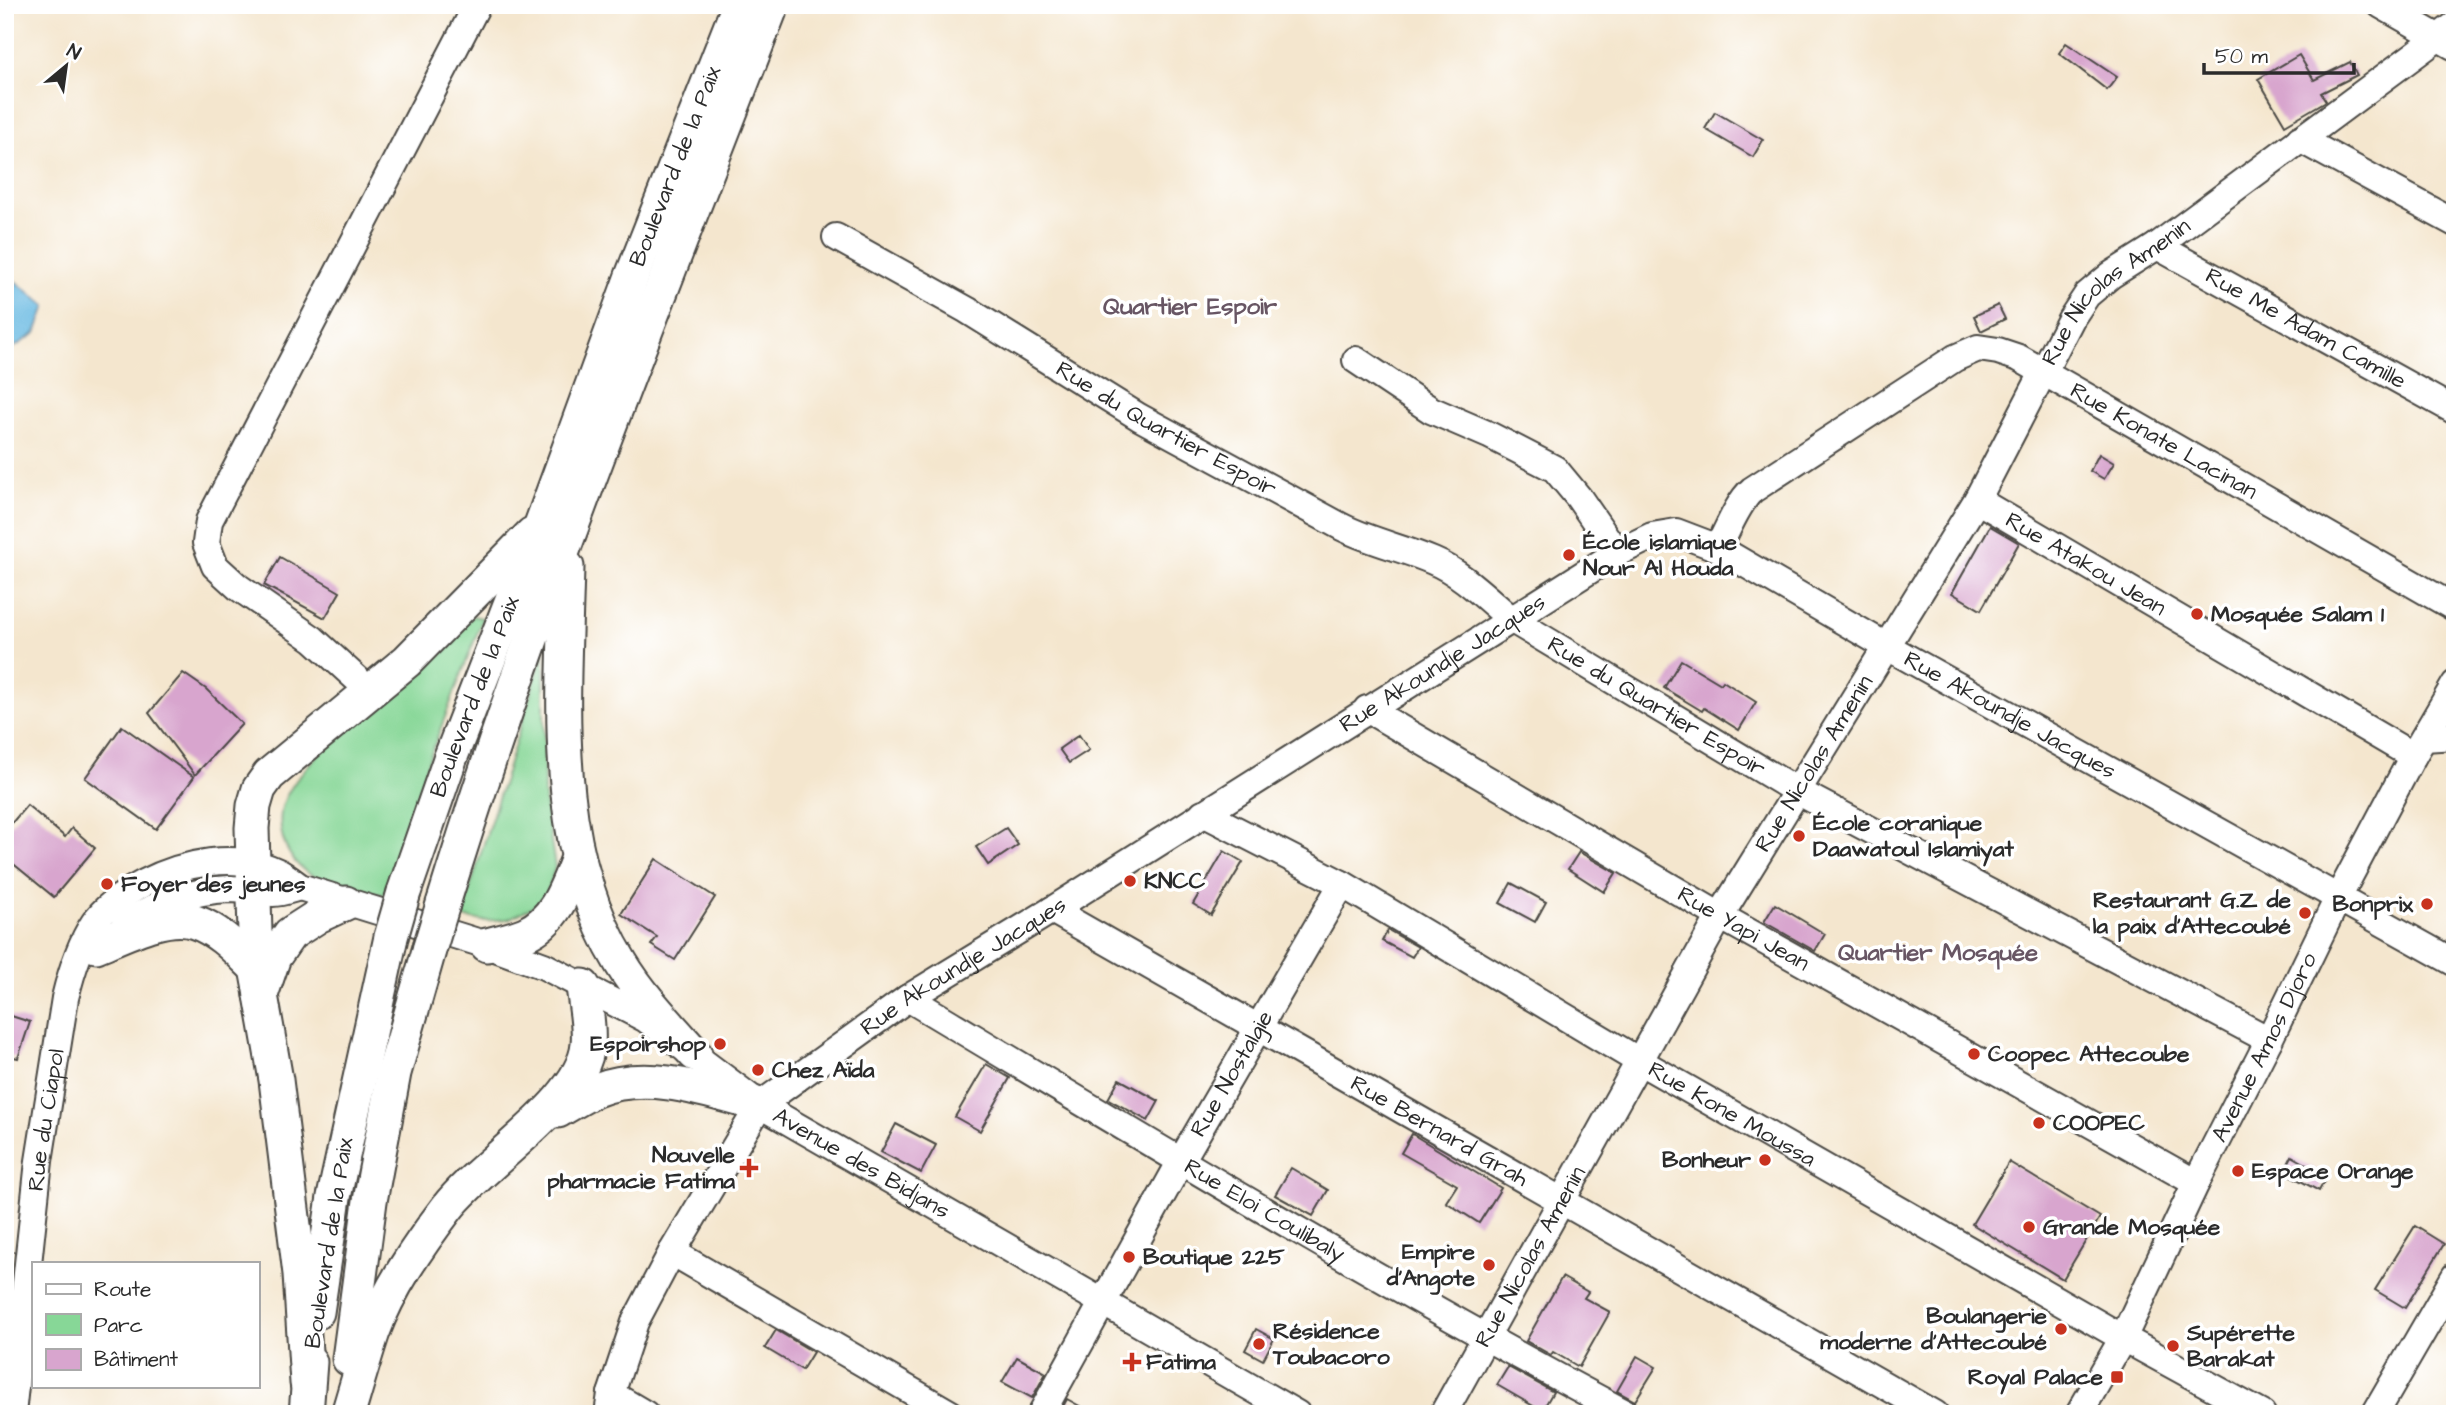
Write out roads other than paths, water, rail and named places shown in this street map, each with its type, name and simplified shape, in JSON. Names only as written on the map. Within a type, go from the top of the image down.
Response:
[{"type":"main road","name":"Boulevard de la Paix","points":[[307,1399],[334,1197],[421,929],[484,773],[632,276],[739,5]]},
{"type":"main road","name":"Boulevard de la Paix","points":[[342,1414],[370,1201],[421,929],[404,892],[450,759],[662,284],[772,5]]},
{"type":"main road","points":[[307,1399],[300,1273],[276,1080],[259,981],[253,877],[254,806],[259,789],[269,775],[407,661],[554,531]]},
{"type":"main road","points":[[554,531],[569,796],[578,858],[598,920],[621,963],[652,1006],[695,1054]]},
{"type":"main road","points":[[487,945],[527,934],[548,917],[563,898],[578,858]]},
{"type":"main road","points":[[259,981],[290,934],[318,916],[346,903]]},
{"type":"main road","points":[[88,949],[165,920],[186,919],[211,929],[259,981]]},
{"type":"main road","points":[[348,1414],[374,1330],[420,1246],[449,1206],[486,1166],[537,1122],[577,1078],[588,1046],[583,986]]},
{"type":"main road","points":[[537,1122],[597,1090],[658,1081],[707,1090],[760,1105]]},
{"type":"street","points":[[370,691],[313,639],[238,587],[215,566],[206,543],[209,522],[477,5]]},
{"type":"street","points":[[2381,5],[2450,37]]},
{"type":"street","name":"Rue Nicolas Amenin","points":[[1443,1414],[1720,916],[1976,500],[2071,319],[2087,295],[2300,139],[2450,37]]},
{"type":"street","points":[[2300,139],[2455,223]]},
{"type":"street","name":"Rue du Quartier Espoir","points":[[836,237],[967,310],[1139,417],[1268,487],[1368,540],[1436,562],[1470,584],[1511,619],[1797,791],[2269,1040]]},
{"type":"street","name":"Rue Me Adam Camille","points":[[2157,246],[2455,411]]},
{"type":"street","name":"Rue Konate Lacinan","points":[[1718,548],[1737,515],[1739,505],[1752,490],[1955,358],[1978,348],[2019,358],[2455,608]]},
{"type":"street","points":[[1356,360],[1432,410],[1489,435],[1555,469],[1580,498],[1617,553]]},
{"type":"street","name":"Rue Atakou Jean","points":[[1976,500],[2418,747]]},
{"type":"street","name":"Rue Akoundje Jacques","points":[[610,1404],[635,1322],[671,1252],[760,1105],[908,998],[1617,553],[1652,536],[1676,533],[1718,548],[1886,646],[2455,962]]},
{"type":"street","name":"Avenue Amos Djoro","points":[[2079,1414],[2123,1338],[2196,1183],[2339,896],[2418,747],[2455,684]]},
{"type":"street","name":"Rue Yapi Jean","points":[[1367,709],[1720,916],[2196,1183]]},
{"type":"street","points":[[2418,747],[2455,736]]},
{"type":"street","name":"Rue Kone Moussa","points":[[1203,813],[1342,884],[1639,1061],[2123,1338],[2262,1414]]},
{"type":"street","name":"Rue du Ciapol","points":[[12,1414],[39,1161],[65,998],[71,975],[88,949],[95,921],[128,891],[165,872],[223,862],[253,877],[278,872],[300,887],[421,929]]},
{"type":"street","name":"Rue Nostalgie","points":[[1041,1414],[1181,1161],[1342,884]]},
{"type":"street","name":"Rue Bernard Grah","points":[[1052,910],[1935,1414]]},
{"type":"street","name":"Avenue des Bidjans","points":[[421,929],[487,945],[544,966],[646,1019],[760,1105],[1297,1414]]},
{"type":"street","name":"Rue Eloi Coulibaly","points":[[908,998],[1483,1338],[1627,1414]]},
{"type":"street","points":[[671,1252],[951,1414]]},
{"type":"street","points":[[2375,1414],[2448,1305],[2455,1276]]},
{"type":"street","points":[[610,1404],[645,1414]]},
{"type":"water","points":[[5,273],[46,306],[36,333],[5,353]]},
{"type":"place","name":"École islamique Nour Al Houda","points":[[1569,555]]},
{"type":"place","name":"Mosquée Salam 1","points":[[2197,614]]},
{"type":"place","name":"École coranique Daawatoul Islamiyat","points":[[1799,836]]},
{"type":"place","name":"KNCC","points":[[1130,881]]},
{"type":"place","name":"Foyer des jeunes","points":[[107,884]]},
{"type":"place","name":"Bonprix","points":[[2427,904]]},
{"type":"place","name":"Restaurant G.Z de la paix d’Attecoubé","points":[[2305,913]]},
{"type":"place","name":"Espoirshop","points":[[720,1044]]},
{"type":"place","name":"Coopec Attecoube","points":[[1974,1054]]},
{"type":"place","name":"Chez Aïda","points":[[758,1070]]},
{"type":"place","name":"COOPEC","points":[[2039,1123]]},
{"type":"place","name":"Bonheur","points":[[1765,1160]]},
{"type":"place","name":"Nouvelle pharmacie Fatima","points":[[749,1168]]},
{"type":"place","name":"Espace Orange","points":[[2238,1171]]},
{"type":"place","name":"Grande Mosquée","points":[[2029,1227]]},
{"type":"place","name":"Boutique 225","points":[[1129,1257]]},
{"type":"place","name":"Empire d‘Angote","points":[[1489,1265]]},
{"type":"place","name":"Boulangerie moderne d‘Attecoubé","points":[[2061,1329]]},
{"type":"place","name":"Résidence Toubacoro","points":[[1259,1344]]},
{"type":"place","name":"Supérette Barakat","points":[[2173,1346]]},
{"type":"place","name":"Fatima","points":[[1132,1362]]},
{"type":"place","name":"Royal Palace","points":[[2117,1377]]},
{"type":"district","name":"Quartier Espoir","points":[[1190,307]]},
{"type":"district","name":"Quartier Mosquée","points":[[1938,953]]}]
